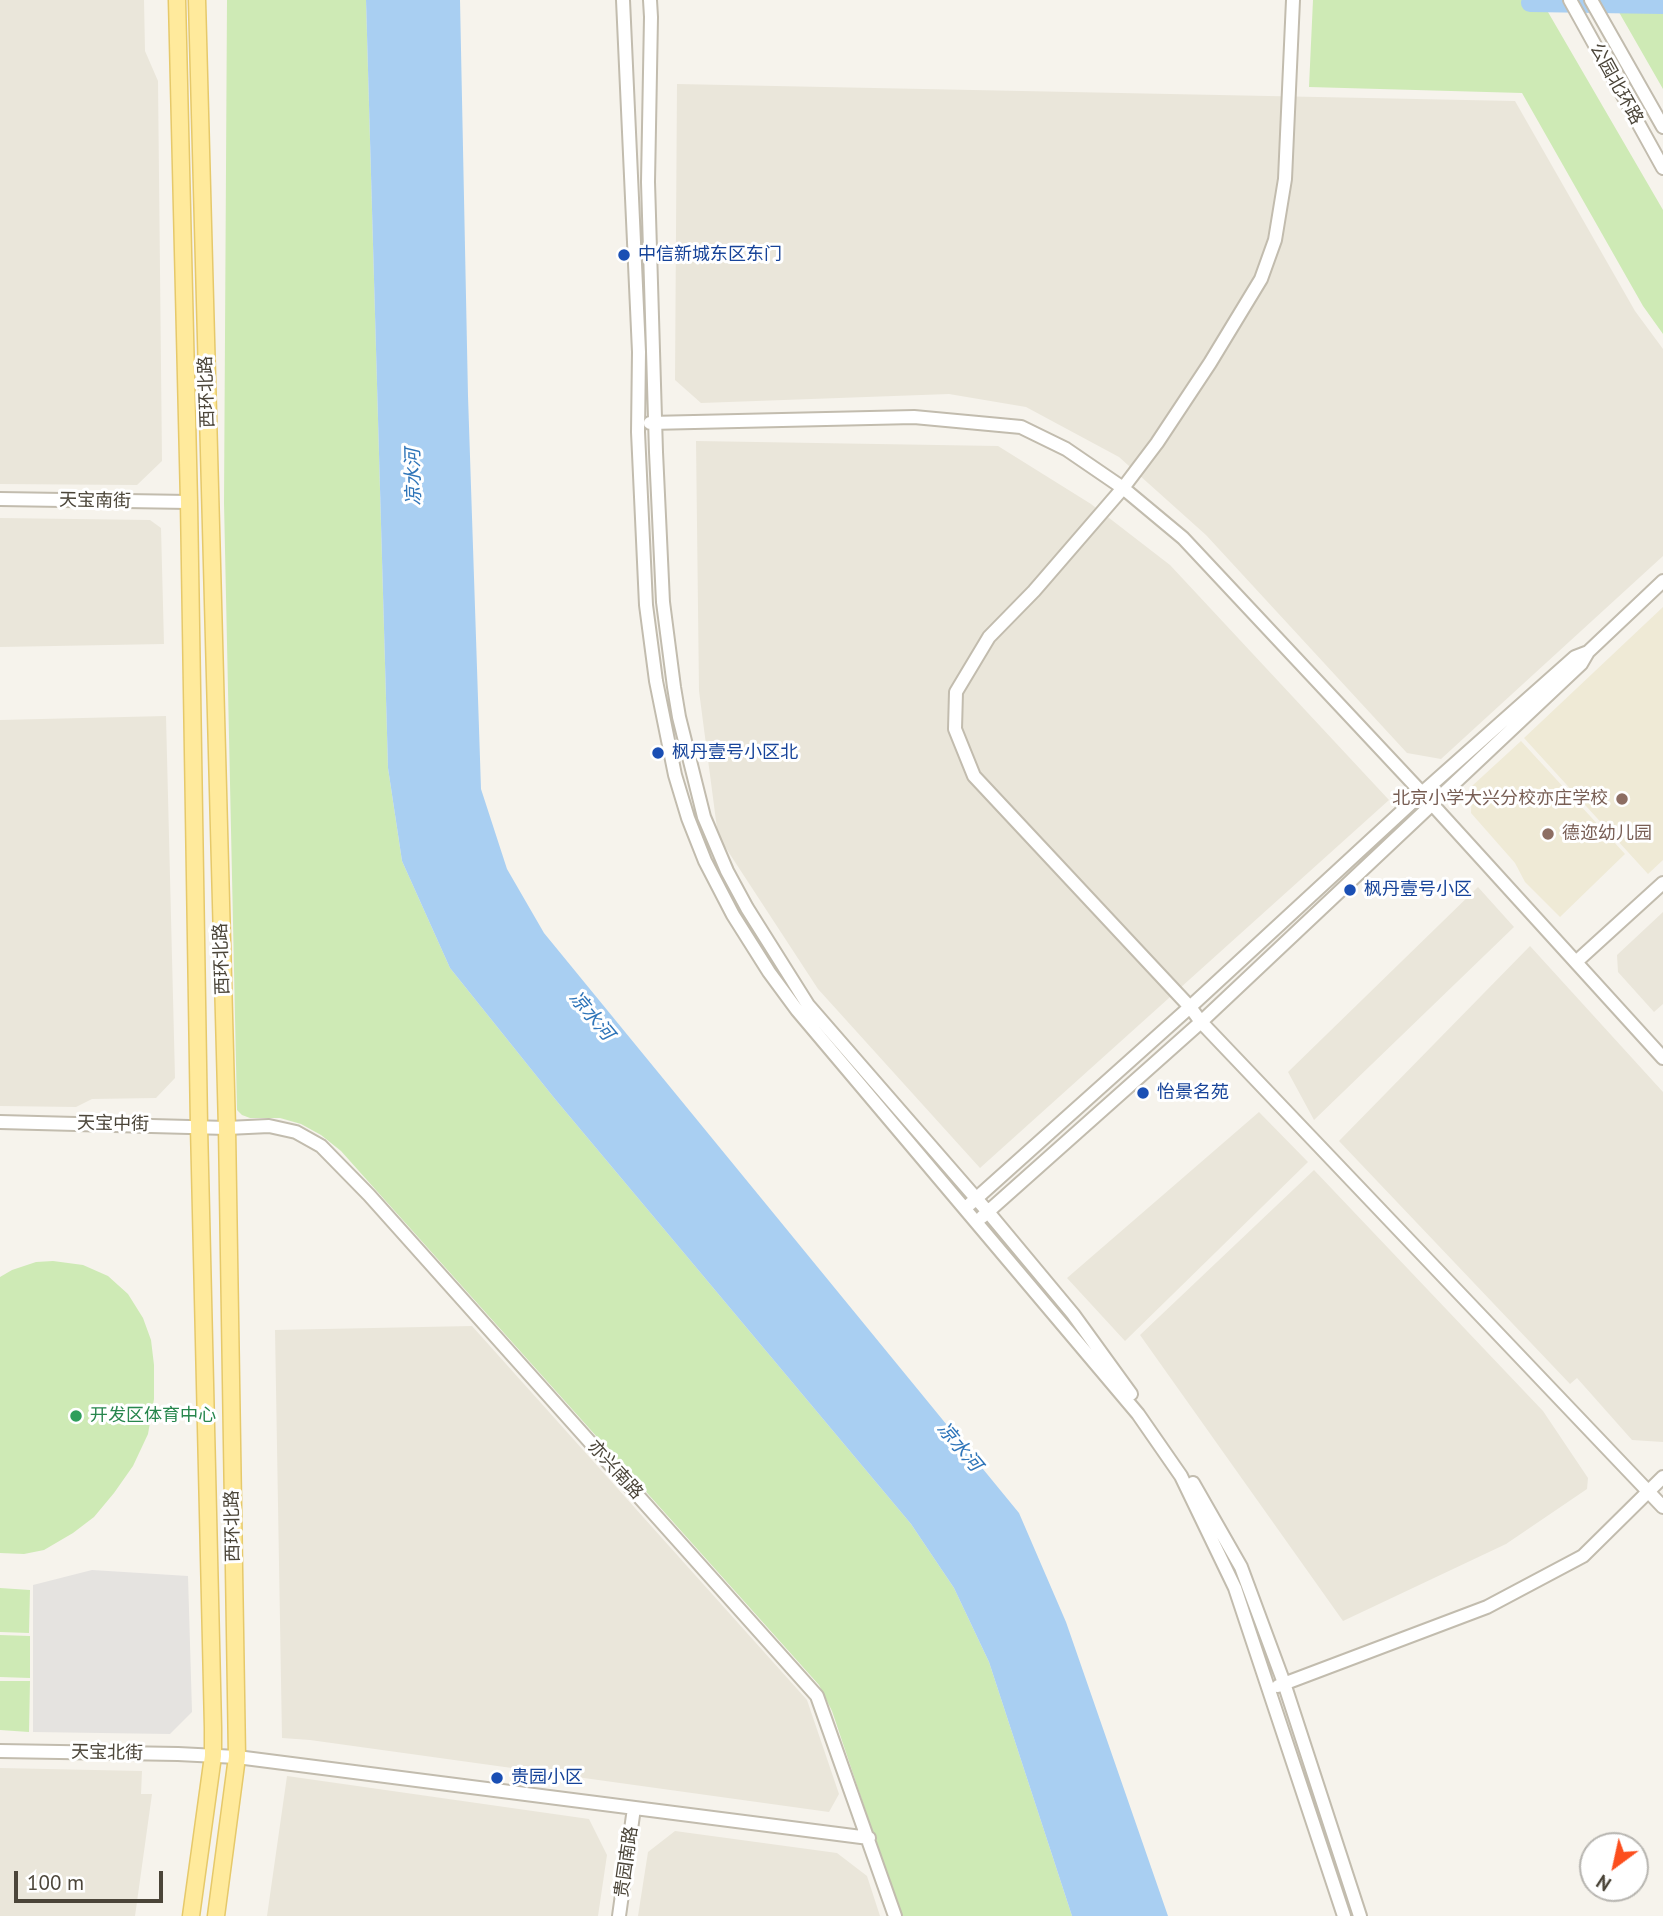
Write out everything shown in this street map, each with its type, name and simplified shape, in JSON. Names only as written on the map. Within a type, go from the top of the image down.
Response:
[{"type":"main road","name":"西环北路","points":[[177,0],[190,502],[199,1126],[213,1756],[191,1916]]},
{"type":"main road","name":"西环北路","points":[[197,0],[227,1128],[237,1757],[216,1916]]},
{"type":"street","points":[[623,0],[639,352],[646,605],[656,681],[675,775],[688,818],[705,862],[733,915],[797,1010],[1138,1414],[1181,1476],[1235,1588],[1344,1916]]},
{"type":"street","points":[[650,0],[648,182],[663,602],[679,717],[704,817],[727,871],[747,908],[808,1005],[1073,1314],[1179,1458],[1241,1567],[1284,1684],[1360,1916]]},
{"type":"street","points":[[1293,0],[1285,179],[1275,240],[1261,279],[1195,386],[1123,488],[1034,591],[989,637],[956,692],[955,729],[974,776],[1201,1022],[1663,1507]]},
{"type":"street","name":"公园北环路","points":[[1570,0],[1663,168]]},
{"type":"street","name":"公园北环路","points":[[1591,0],[1663,127]]},
{"type":"street","points":[[639,424],[914,417],[1021,427],[1066,449],[1123,488],[1183,538],[1422,793],[1663,1058]]},
{"type":"street","name":"天宝南街","points":[[0,499],[190,502]]},
{"type":"street","points":[[977,1222],[1201,1022],[1581,664],[1588,652],[1663,581]]},
{"type":"street","points":[[965,1209],[1422,793],[1575,657],[1588,652]]},
{"type":"street","points":[[1576,962],[1663,883]]},
{"type":"street","name":"天宝中街","points":[[0,1122],[227,1128]]},
{"type":"street","name":"亦兴南路","points":[[227,1128],[270,1126],[296,1132],[321,1146],[369,1195],[817,1696],[895,1916]]},
{"type":"street","points":[[1269,1689],[1487,1607],[1583,1556],[1663,1477]]},
{"type":"street","name":"天宝北街","points":[[0,1751],[237,1757],[869,1838]]},
{"type":"street","name":"贵园南路","points":[[619,1916],[634,1808]]},
{"type":"shaded area","points":[[0,0],[144,0],[145,51],[158,81],[162,461],[137,485],[0,484]]},
{"type":"shaded area","points":[[677,84],[1515,101],[1635,311],[1663,349],[1663,556],[1441,759],[1407,753],[1206,535],[1119,457],[1026,407],[949,394],[701,403],[675,380]]},
{"type":"shaded area","points":[[696,441],[998,446],[1091,504],[1170,565],[1389,800],[980,1168],[818,989],[718,836],[699,691]]},
{"type":"shaded area","points":[[0,518],[150,520],[161,528],[164,644],[0,647]]},
{"type":"shaded area","name":"北京小学大兴分校亦庄学校","points":[[1663,607],[1663,860],[1648,874],[1524,738]]},
{"type":"shaded area","points":[[166,716],[175,1078],[156,1098],[92,1099],[76,1107],[0,1106],[0,720]]},
{"type":"shaded area","name":"德迩幼儿园","points":[[1521,741],[1625,854],[1560,917],[1525,882],[1515,863],[1471,813],[1472,786]]},
{"type":"shaded area","points":[[1478,887],[1514,927],[1314,1120],[1288,1072]]},
{"type":"shaded area","points":[[1663,912],[1663,1004],[1654,1012],[1618,972],[1617,955]]},
{"type":"shaded area","points":[[1530,946],[1663,1092],[1663,1442],[1632,1440],[1577,1378],[1570,1384],[1339,1141]]},
{"type":"shaded area","points":[[1259,1112],[1308,1162],[1125,1341],[1067,1278]]},
{"type":"shaded area","points":[[1314,1170],[1543,1411],[1588,1478],[1587,1489],[1506,1544],[1343,1621],[1140,1335]]},
{"type":"shaded area","points":[[472,1326],[807,1700],[839,1794],[829,1812],[282,1738],[275,1330]]},
{"type":"shaded area","points":[[92,1570],[188,1576],[192,1712],[170,1734],[33,1732],[33,1585]]},
{"type":"shaded area","points":[[0,1768],[142,1771],[141,1794],[152,1794],[135,1916],[0,1916]]},
{"type":"shaded area","points":[[287,1776],[589,1819],[607,1855],[598,1916],[267,1916]]},
{"type":"shaded area","points":[[675,1831],[837,1853],[867,1876],[880,1916],[638,1916],[648,1852]]},
{"type":"green space","points":[[227,0],[366,0],[388,768],[402,861],[450,968],[555,1099],[911,1524],[954,1588],[989,1662],[1072,1916],[901,1916],[832,1711],[819,1685],[341,1151],[301,1124],[280,1118],[250,1118],[237,1110],[224,503]]},
{"type":"green space","points":[[1313,0],[1541,0],[1663,210],[1663,334],[1643,306],[1522,93],[1309,87]]},
{"type":"green space","points":[[1612,0],[1663,0],[1663,89]]},
{"type":"green space","name":"开发区体育中心","points":[[36,1262],[83,1265],[108,1276],[128,1294],[143,1318],[151,1340],[154,1365],[154,1399],[148,1434],[133,1466],[94,1517],[44,1550],[24,1554],[0,1553],[0,1277]]},
{"type":"green space","points":[[0,1588],[30,1590],[29,1633],[0,1632]]},
{"type":"green space","points":[[0,1635],[30,1636],[30,1678],[0,1677]]},
{"type":"green space","points":[[0,1681],[30,1681],[29,1732],[0,1730]]},
{"type":"water","name":"凉水河","points":[[366,0],[460,0],[468,396],[481,789],[507,869],[544,933],[1019,1513],[1066,1622],[1168,1916],[1072,1916],[989,1662],[954,1588],[911,1524],[555,1099],[450,968],[402,861],[388,768]]},
{"type":"waterway","points":[[1530,3],[1663,5]]},
{"type":"place","name":"中信新城东区东门","points":[[624,255]]},
{"type":"place","name":"枫丹壹号小区北","points":[[658,753]]},
{"type":"place","name":"北京小学大兴分校亦庄学校","points":[[1622,799]]},
{"type":"place","name":"德迩幼儿园","points":[[1548,834]]},
{"type":"place","name":"枫丹壹号小区","points":[[1350,890]]},
{"type":"place","name":"怡景名苑","points":[[1143,1093]]},
{"type":"place","name":"开发区体育中心","points":[[76,1416]]},
{"type":"place","name":"贵园小区","points":[[497,1778]]}]
